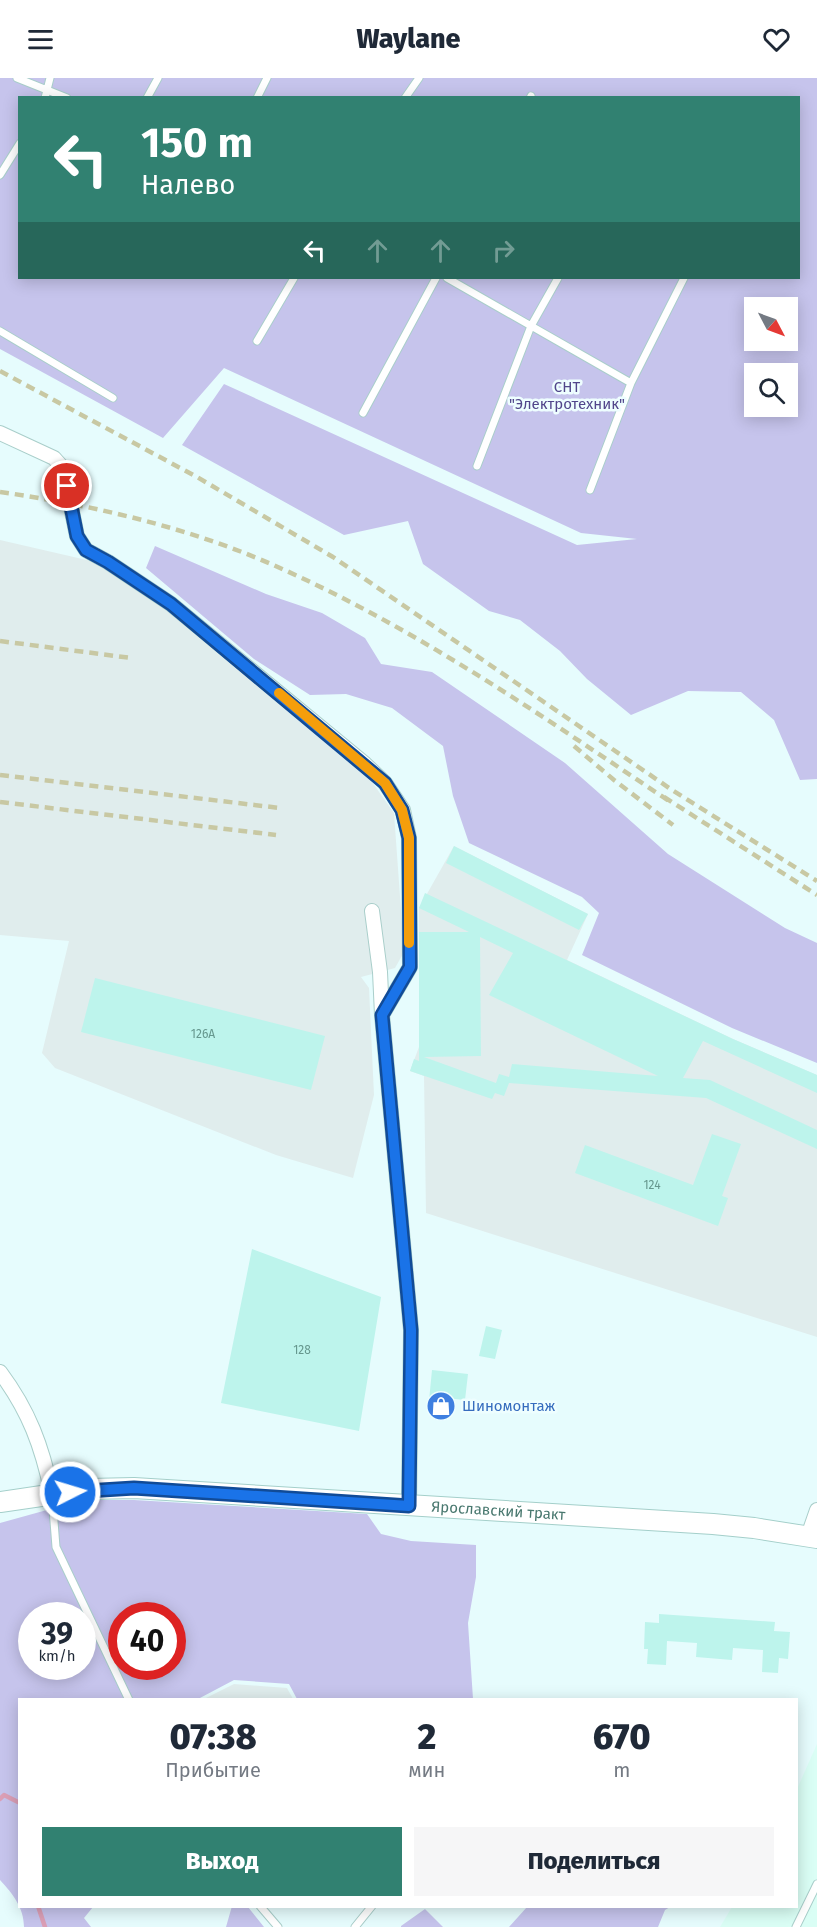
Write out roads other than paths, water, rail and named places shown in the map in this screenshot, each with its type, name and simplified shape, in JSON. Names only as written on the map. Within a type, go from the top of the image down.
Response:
[{"type":"street","points":[[0,433],[54,458],[63,468],[77,536],[86,550],[171,604],[385,783],[402,810],[409,838],[410,967],[382,1015]]},
{"type":"street","points":[[372,911],[380,972],[411,1330],[409,1506]]},
{"type":"street","points":[[0,1372],[19,1398],[34,1428],[52,1494]]},
{"type":"street","name":"Ярославский тракт","points":[[0,1502],[89,1490],[134,1488],[703,1524],[754,1528],[812,1537]]},
{"type":"street","points":[[812,1537],[817,1510]]},
{"type":"lane","points":[[17,78],[46,94],[50,78]]},
{"type":"lane","points":[[148,96],[158,78]]},
{"type":"lane","points":[[258,96],[267,78]]},
{"type":"lane","points":[[406,96],[419,78]]},
{"type":"lane","points":[[0,175],[18,146]]},
{"type":"lane","points":[[257,341],[293,279]]},
{"type":"lane","points":[[363,413],[435,279]]},
{"type":"lane","points":[[449,279],[631,384]]},
{"type":"lane","points":[[477,466],[531,326],[557,279]]},
{"type":"lane","points":[[590,490],[631,384],[684,279]]},
{"type":"lane","points":[[0,331],[113,398]]},
{"type":"lane","points":[[52,1494],[56,1547],[128,1698]]},
{"type":"lane","points":[[796,1927],[817,1884]]},
{"type":"lane","points":[[262,1908],[278,1927]]},
{"type":"lane","points":[[354,1927],[370,1908]]},
{"type":"waterway","points":[[0,1799],[4,1795],[18,1802]]},
{"type":"waterway","points":[[39,1908],[45,1927]]},
{"type":"railway","points":[[0,371],[197,477],[333,557],[672,790],[817,881]]},
{"type":"railway","points":[[0,492],[107,511],[143,520],[213,542],[280,568],[331,592],[431,647],[669,801]]},
{"type":"railway","points":[[0,641],[131,658]]},
{"type":"railway","points":[[574,746],[673,825]]},
{"type":"railway","points":[[0,775],[280,808]]},
{"type":"railway","points":[[664,797],[817,895]]},
{"type":"railway","points":[[0,802],[276,835]]},
{"type":"place","name":"Шиномонтаж","points":[[441,1406]]},
{"type":"park label","name":"СНТ \"Электротехник\"","points":[[567,396]]}]
